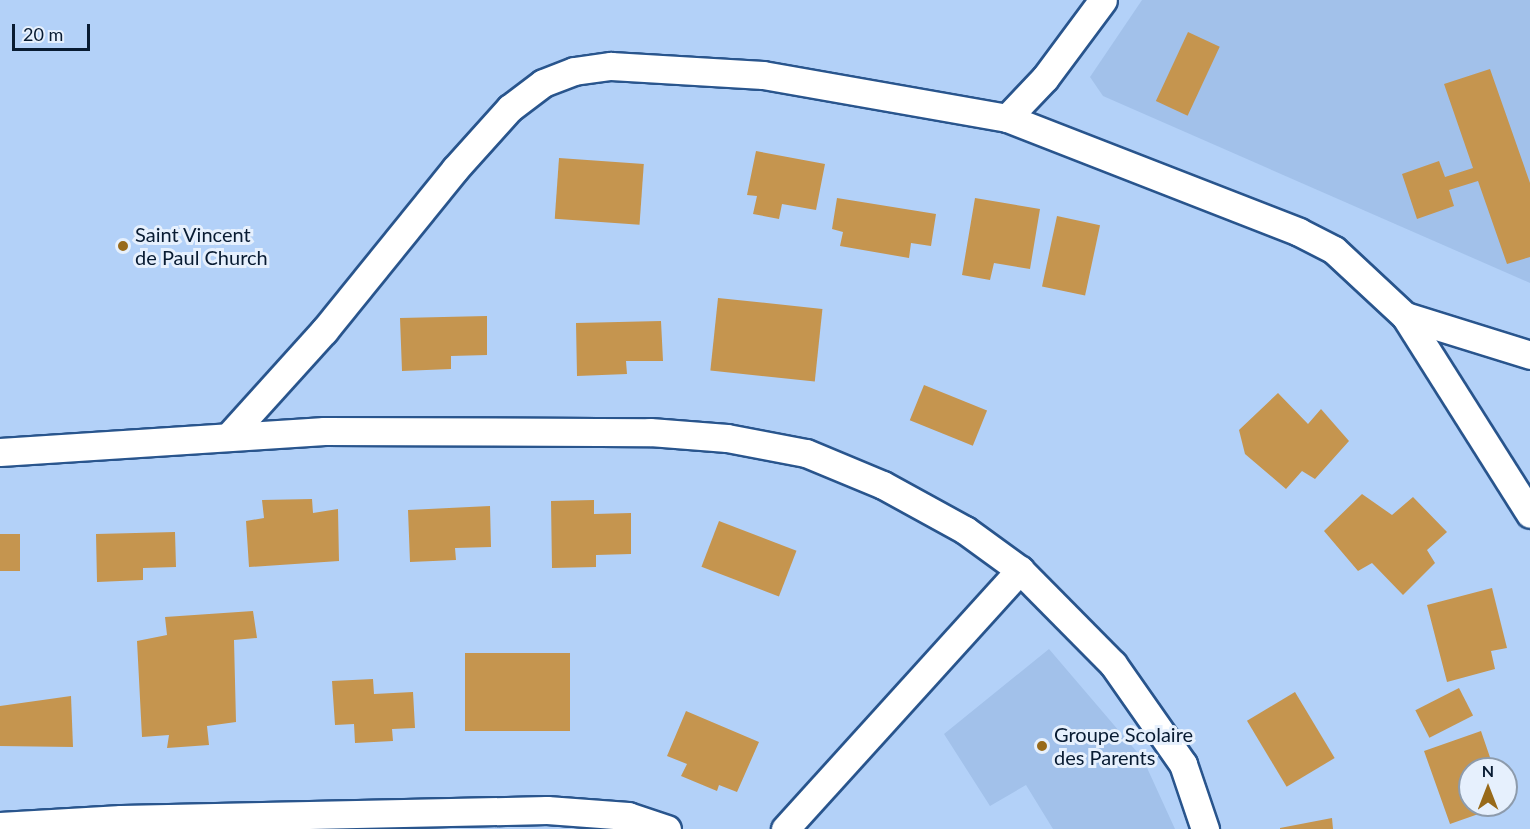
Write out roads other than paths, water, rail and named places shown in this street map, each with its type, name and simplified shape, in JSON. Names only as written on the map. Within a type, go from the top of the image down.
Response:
[{"type":"street","points":[[1007,118],[1046,78],[1103,0]]},
{"type":"street","points":[[229,436],[324,331],[455,169],[510,108],[543,83],[574,71],[611,66],[763,75],[1007,118],[1299,232],[1334,250],[1405,316],[1530,514]]},
{"type":"street","points":[[1405,316],[1530,355]]},
{"type":"street","points":[[0,452],[324,431],[650,432],[727,438],[806,453],[883,485],[964,530],[1020,570],[1113,664],[1183,764],[1205,829]]},
{"type":"street","points":[[785,829],[1020,570]]},
{"type":"street","points":[[0,826],[120,819],[547,810],[628,816],[667,829]]},
{"type":"place","name":"Saint Vincent de Paul Church","points":[[123,246]]},
{"type":"place","name":"Groupe Scolaire des Parents","points":[[1042,746]]}]
